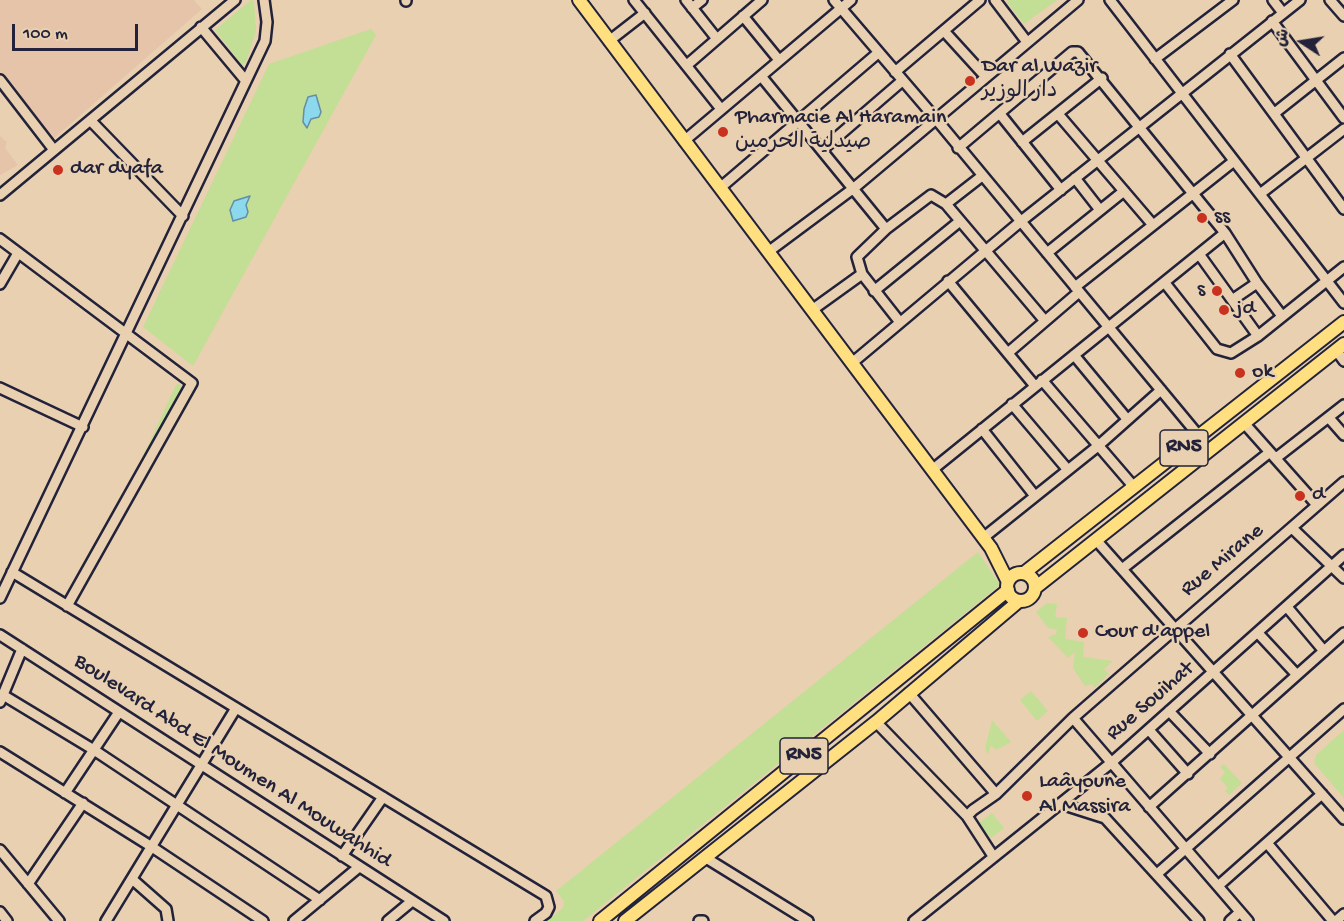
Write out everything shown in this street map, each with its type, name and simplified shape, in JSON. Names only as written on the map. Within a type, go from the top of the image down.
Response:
[{"type":"main road","points":[[579,0],[987,543],[1012,597],[1019,601]]},
{"type":"main road","name":"RN5","points":[[600,921],[1008,586],[1013,576],[1022,573],[1344,322]]},
{"type":"main road","name":"RN5","points":[[626,921],[876,722],[1019,601],[1030,598],[1035,588],[1340,347]]},
{"type":"main road","points":[[987,543],[1033,580],[1035,588]]},
{"type":"street","points":[[0,195],[235,0]]},
{"type":"street","points":[[0,598],[265,41],[267,22],[264,0]]},
{"type":"street","points":[[634,0],[722,109]]},
{"type":"street","points":[[702,0],[689,4],[717,39]]},
{"type":"street","points":[[687,65],[762,0]]},
{"type":"street","points":[[834,0],[936,119],[1199,436]]},
{"type":"street","points":[[684,141],[851,0]]},
{"type":"street","points":[[895,72],[980,0]]},
{"type":"street","points":[[995,0],[1027,42]]},
{"type":"street","points":[[768,252],[854,188],[1078,0]]},
{"type":"street","points":[[1110,0],[1344,303]]},
{"type":"street","points":[[1155,58],[1233,0]]},
{"type":"street","points":[[1273,0],[1283,13]]},
{"type":"street","points":[[852,363],[948,280],[1075,177],[1300,0]]},
{"type":"street","points":[[1330,0],[1344,16]]},
{"type":"street","points":[[609,41],[645,13]]},
{"type":"street","points":[[743,16],[780,60]]},
{"type":"street","points":[[1272,21],[1344,118]]},
{"type":"street","points":[[201,27],[246,81]]},
{"type":"street","points":[[944,31],[985,76]]},
{"type":"street","points":[[958,148],[1072,52],[1081,53],[1226,233],[1257,283],[1282,316]]},
{"type":"street","points":[[720,188],[878,53]]},
{"type":"street","points":[[1230,54],[1276,112],[1344,208]]},
{"type":"street","points":[[1276,112],[1344,58]]},
{"type":"street","points":[[761,76],[886,229]]},
{"type":"street","points":[[1022,142],[1102,78]]},
{"type":"street","points":[[0,80],[54,150]]},
{"type":"street","points":[[822,150],[902,81]]},
{"type":"street","points":[[1000,114],[1061,190]]},
{"type":"street","points":[[1058,114],[1153,225]]},
{"type":"street","points":[[91,121],[183,216]]},
{"type":"street","points":[[1260,194],[1344,129]]},
{"type":"street","points":[[1009,352],[1153,225],[1234,161]]},
{"type":"street","points":[[946,204],[982,176]]},
{"type":"street","points":[[1075,177],[1100,210]]},
{"type":"street","points":[[1047,253],[1124,191]]},
{"type":"street","points":[[899,321],[862,274],[856,257],[886,229],[931,195],[946,204],[1045,321]]},
{"type":"street","points":[[874,291],[960,220]]},
{"type":"street","points":[[932,470],[1226,233]]},
{"type":"street","points":[[0,239],[192,383],[67,606]]},
{"type":"street","points":[[0,285],[18,253]]},
{"type":"street","points":[[1199,254],[1258,336]]},
{"type":"street","points":[[1165,283],[1217,349],[1224,353],[1231,353],[1258,336],[1344,267]]},
{"type":"street","points":[[812,310],[862,274]]},
{"type":"street","points":[[948,280],[1009,352],[1134,487]]},
{"type":"street","points":[[1232,300],[1257,283]]},
{"type":"street","points":[[1340,347],[1344,361]]},
{"type":"street","points":[[1074,355],[1127,419]]},
{"type":"street","points":[[0,388],[83,427]]},
{"type":"street","points":[[987,543],[1035,496],[1098,446],[1161,390]]},
{"type":"street","points":[[1012,404],[1068,470]]},
{"type":"street","points":[[1122,569],[1273,455],[1329,418],[1344,405]]},
{"type":"street","points":[[1329,418],[1344,435]]},
{"type":"street","points":[[1244,423],[1317,505]]},
{"type":"street","points":[[982,429],[1035,496]]},
{"type":"street","name":"Rue Mirane","points":[[968,816],[996,794],[1072,718],[1344,482]]},
{"type":"street","points":[[1292,528],[1344,578]]},
{"type":"street","points":[[1096,540],[1344,819]]},
{"type":"street","name":"Rue Souihat","points":[[914,921],[1111,763],[1344,555]]},
{"type":"street","points":[[12,572],[546,896],[549,907],[536,921]]},
{"type":"street","points":[[1287,607],[1324,651]]},
{"type":"street","points":[[1258,633],[1297,675]]},
{"type":"street","points":[[1149,807],[1344,633]]},
{"type":"street","name":"Boulevard Abd El Moumen Al Mouwahhid","points":[[0,635],[444,921]]},
{"type":"street","points":[[22,649],[2,698],[94,750],[320,900]]},
{"type":"street","points":[[909,693],[996,794]]},
{"type":"street","points":[[106,921],[236,708]]},
{"type":"street","points":[[1157,874],[1344,710]]},
{"type":"street","points":[[1169,711],[1210,754]]},
{"type":"street","points":[[65,793],[119,712]]},
{"type":"street","points":[[1072,718],[1248,921]]},
{"type":"street","points":[[876,722],[968,816],[993,856]]},
{"type":"street","points":[[1149,730],[1188,774]]},
{"type":"street","points":[[0,752],[152,847],[263,921]]},
{"type":"street","points":[[1218,886],[1322,794]]},
{"type":"street","points":[[342,856],[383,797]]},
{"type":"street","points":[[28,884],[83,803]]},
{"type":"street","points":[[1062,804],[1105,818],[1199,921]]},
{"type":"street","points":[[1267,843],[1334,921],[1344,914]]},
{"type":"street","points":[[0,850],[57,920]]},
{"type":"street","points":[[706,858],[808,921]]},
{"type":"street","points":[[294,921],[359,867]]},
{"type":"street","points":[[132,879],[166,909],[168,921]]},
{"type":"street","points":[[388,921],[412,901]]},
{"type":"street","points":[[0,912],[7,921]]},
{"type":"street","points":[[1230,921],[1240,912]]},
{"type":"street","points":[[787,921],[796,914]]},
{"type":"shaded area","points":[[0,0],[194,0],[202,9],[51,141],[0,74]]},
{"type":"shaded area","points":[[0,136],[7,142],[5,148],[18,165],[0,175]]},
{"type":"green space","points":[[251,0],[254,1],[256,31],[246,62],[242,65],[215,30]]},
{"type":"green space","points":[[1057,0],[1024,24],[1006,1]]},
{"type":"green space","points":[[371,29],[376,35],[193,366],[143,327],[269,64]]},
{"type":"green space","points":[[179,383],[182,389],[138,467],[176,385]]},
{"type":"green space","points":[[978,552],[1000,585],[583,921],[547,921],[563,908],[564,901],[556,891]]},
{"type":"green space","points":[[1047,603],[1057,604],[1055,617],[1067,618],[1065,639],[1084,642],[1083,657],[1113,661],[1104,669],[1109,674],[1094,688],[1093,684],[1085,686],[1073,668],[1075,652],[1068,658],[1048,637],[1056,634],[1057,630],[1048,628],[1036,612]]},
{"type":"green space","points":[[1031,691],[1048,711],[1037,721],[1020,700]]},
{"type":"green space","points":[[992,720],[1011,742],[996,750],[991,745],[988,755],[985,748]]},
{"type":"green space","points":[[1344,730],[1344,798],[1314,763],[1316,755]]},
{"type":"green space","points":[[1224,764],[1242,783],[1229,795],[1225,791],[1228,788],[1220,779],[1225,772],[1220,767]]},
{"type":"green space","points":[[992,813],[1004,828],[991,838],[979,823]]},
{"type":"water","points":[[316,95],[321,112],[319,117],[311,119],[307,128],[303,122],[304,109],[308,97]]},
{"type":"water","points":[[250,196],[246,205],[248,212],[246,217],[233,221],[230,210],[234,201]]},
{"type":"place","name":"Dar al Wazir دار الوزير","points":[[970,81]]},
{"type":"place","name":"Pharmacie Al Haramain صيدلية الحرمين","points":[[723,132]]},
{"type":"place","name":"dar dyafa","points":[[58,170]]},
{"type":"place","name":"ss","points":[[1202,218]]},
{"type":"place","name":"s","points":[[1217,291]]},
{"type":"place","name":"jd","points":[[1224,310]]},
{"type":"place","name":"ok","points":[[1240,373]]},
{"type":"place","name":"d","points":[[1300,496]]},
{"type":"place","name":"Cour d'appel","points":[[1083,633]]},
{"type":"place","name":"Laâyoune Al Massira","points":[[1027,796]]}]
